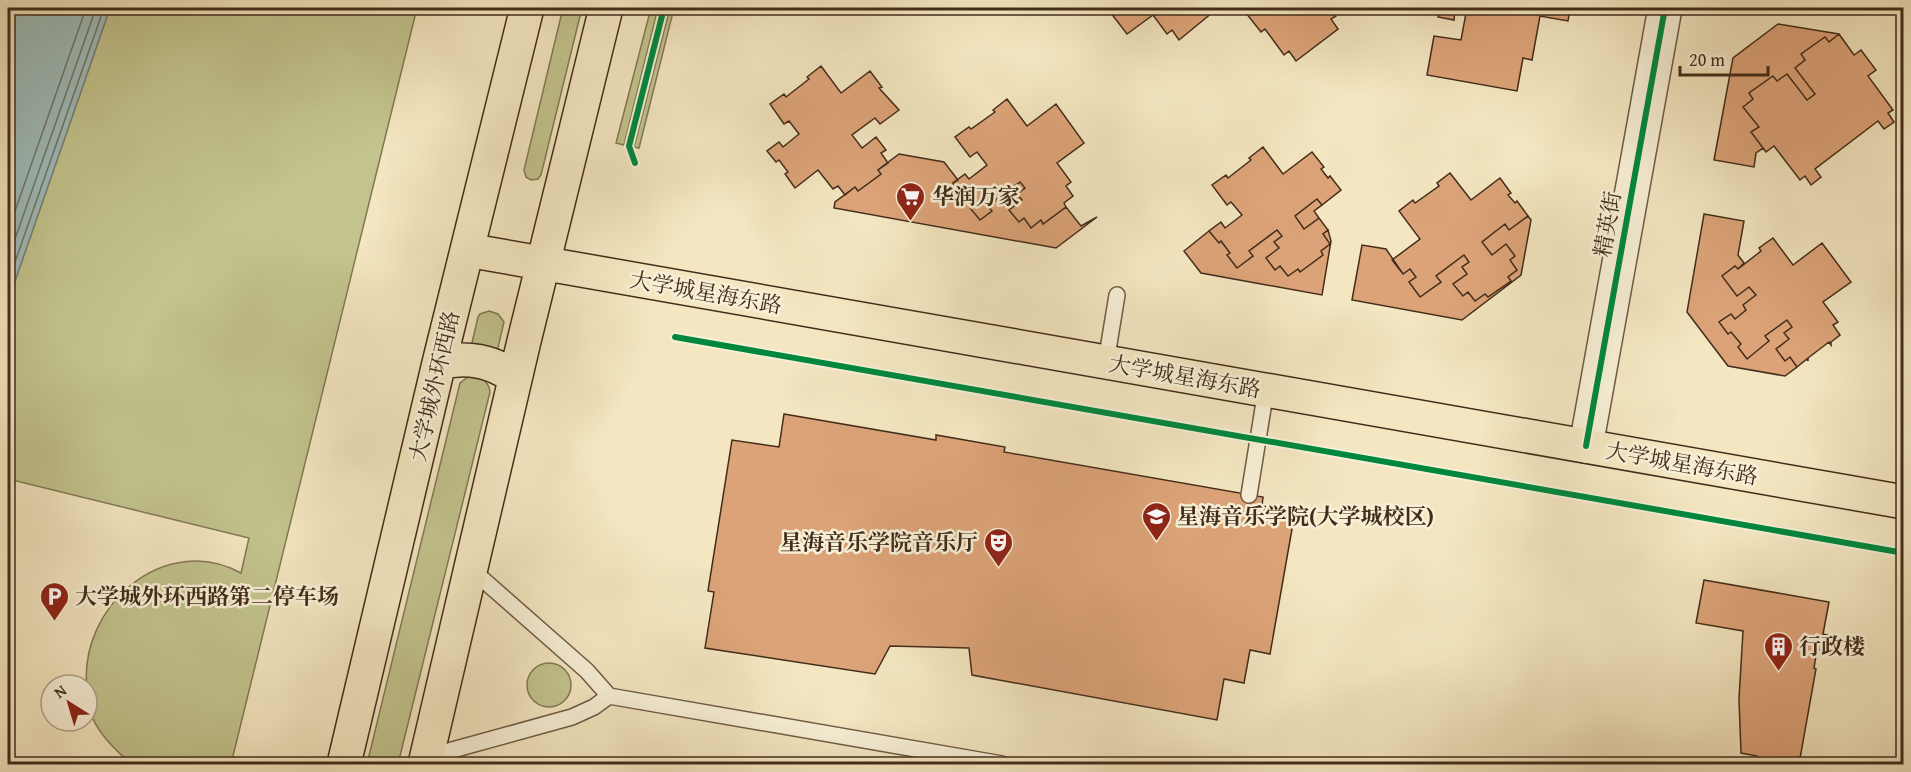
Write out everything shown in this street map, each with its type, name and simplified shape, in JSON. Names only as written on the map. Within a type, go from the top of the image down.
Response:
[{"type":"main road","name":"大学城外环西路","points":[[344,765],[439,363],[527,8]]},
{"type":"main road","points":[[426,761],[515,378],[606,8]]},
{"type":"main road","name":"大学城星海东路","points":[[467,250],[1904,502]]},
{"type":"main road","points":[[439,363],[460,360],[479,361],[504,370],[515,378]]},
{"type":"street","name":"精英街","points":[[1586,446],[1665,8]]},
{"type":"lane","points":[[1106,362],[1117,296]]},
{"type":"lane","points":[[1249,495],[1266,390]]},
{"type":"lane","points":[[471,569],[586,671],[609,696],[1002,765]]},
{"type":"lane","points":[[426,761],[572,717],[609,696]]},
{"type":"green space","points":[[110,8],[417,8],[231,764],[132,764],[110,744],[99,729],[99,673],[88,673],[88,658],[96,630],[111,605],[131,585],[156,570],[183,562],[212,563],[241,573],[249,538],[8,479],[8,301]]},
{"type":"green space","points":[[563,8],[582,8],[541,175],[538,179],[531,180],[526,177],[524,170]]},
{"type":"green space","points":[[651,8],[658,8],[624,145],[616,143]]},
{"type":"green space","points":[[670,8],[674,8],[639,148],[634,147]]},
{"type":"green space","points":[[489,311],[498,314],[504,322],[497,352],[471,347],[478,317]]},
{"type":"green space","points":[[468,377],[483,380],[488,384],[490,392],[398,764],[367,764],[460,383]]},
{"type":"green space","points":[[549,663],[564,670],[571,685],[564,700],[549,707],[534,700],[527,685],[534,670]]},
{"type":"water","points":[[8,8],[110,8],[8,301]]},
{"type":"building","points":[[1107,8],[1218,8],[1179,40],[1172,30],[1167,34],[1153,15],[1127,34]]},
{"type":"building","points":[[1242,8],[1330,8],[1336,16],[1331,19],[1338,29],[1296,61],[1289,51],[1284,55],[1265,29],[1261,32]]},
{"type":"building","points":[[1440,8],[1455,8],[1454,20],[1438,17]]},
{"type":"building","points":[[1467,8],[1570,8],[1568,21],[1540,16],[1532,60],[1523,58],[1517,91],[1427,75],[1434,36],[1461,40]]},
{"type":"building","points":[[1778,24],[1839,34],[1829,42],[1825,37],[1801,54],[1805,60],[1795,68],[1815,94],[1807,100],[1787,74],[1777,81],[1773,76],[1749,93],[1753,99],[1743,107],[1759,127],[1751,132],[1763,148],[1756,153],[1754,167],[1714,160],[1733,58]]},
{"type":"building","points":[[1839,34],[1854,55],[1861,50],[1876,70],[1868,76],[1893,110],[1888,113],[1894,122],[1884,129],[1878,121],[1815,169],[1821,177],[1811,185],[1805,176],[1800,180],[1774,146],[1766,152],[1751,132],[1759,127],[1743,107],[1753,99],[1749,93],[1773,76],[1777,81],[1787,74],[1807,100],[1815,94],[1795,68],[1805,60],[1801,54],[1825,37],[1829,42]]},
{"type":"building","points":[[821,66],[841,93],[870,71],[882,87],[879,88],[899,110],[880,124],[875,118],[852,135],[862,148],[876,137],[886,150],[881,153],[888,163],[878,170],[881,174],[858,191],[855,187],[845,195],[838,186],[833,189],[818,170],[795,188],[785,174],[788,172],[779,160],[776,162],[767,151],[779,142],[783,147],[799,134],[789,121],[784,124],[770,104],[784,94],[786,97]]},
{"type":"building","points":[[1007,99],[1027,126],[1056,104],[1084,143],[1057,163],[1071,182],[1066,186],[1073,196],[1064,203],[1066,207],[1043,224],[1041,220],[1031,228],[1024,218],[1019,222],[1009,210],[1022,200],[1017,194],[1025,188],[1020,182],[988,206],[992,211],[980,220],[970,208],[974,205],[953,183],[965,174],[969,179],[987,165],[977,152],[970,157],[955,137],[995,112],[993,110]]},
{"type":"building","points":[[1263,147],[1283,174],[1312,152],[1324,167],[1321,169],[1341,190],[1322,205],[1317,199],[1295,216],[1304,229],[1319,218],[1328,230],[1323,234],[1330,244],[1321,251],[1323,255],[1300,272],[1298,269],[1288,276],[1280,266],[1275,270],[1266,258],[1279,248],[1274,242],[1282,236],[1277,230],[1249,251],[1253,256],[1237,268],[1227,255],[1230,253],[1221,241],[1219,243],[1209,231],[1221,222],[1225,228],[1242,215],[1231,202],[1227,205],[1212,185],[1226,175],[1228,178]]},
{"type":"building","points":[[899,154],[944,162],[958,180],[953,183],[974,205],[970,208],[980,220],[992,211],[988,206],[1020,182],[1025,188],[1017,194],[1022,200],[1009,210],[1019,222],[1024,218],[1031,228],[1041,220],[1043,224],[1066,207],[1081,226],[1097,217],[1056,248],[834,208],[835,202],[855,187],[858,191],[881,174],[878,170]]},
{"type":"building","points":[[1450,173],[1471,200],[1500,178],[1511,193],[1508,195],[1515,203],[1517,201],[1528,216],[1509,230],[1505,224],[1482,242],[1492,255],[1506,244],[1515,256],[1510,260],[1517,270],[1508,277],[1511,281],[1488,297],[1485,294],[1475,301],[1468,292],[1463,296],[1453,284],[1467,274],[1462,267],[1469,262],[1464,255],[1436,276],[1441,282],[1420,297],[1409,282],[1416,277],[1410,269],[1403,274],[1392,260],[1420,239],[1399,211],[1413,200],[1415,203],[1439,186],[1437,183]]},
{"type":"building","points":[[1317,199],[1322,205],[1314,211],[1319,218],[1304,229],[1295,216]]},
{"type":"building","points":[[1704,214],[1744,221],[1738,255],[1744,263],[1738,269],[1735,266],[1722,276],[1737,296],[1749,287],[1756,295],[1743,305],[1746,310],[1735,319],[1731,314],[1719,322],[1728,334],[1731,332],[1741,344],[1738,347],[1747,359],[1769,341],[1765,336],[1787,320],[1792,327],[1784,333],[1789,339],[1776,349],[1785,361],[1790,357],[1797,367],[1785,376],[1728,366],[1687,312]]},
{"type":"building","points":[[1528,216],[1531,220],[1521,275],[1462,320],[1352,300],[1362,245],[1386,249],[1403,274],[1410,269],[1416,277],[1409,282],[1420,297],[1441,282],[1436,276],[1464,255],[1469,262],[1462,267],[1467,274],[1453,284],[1463,296],[1468,292],[1475,301],[1485,294],[1488,297],[1511,281],[1508,277],[1517,270],[1510,260],[1515,256],[1506,244],[1492,255],[1482,242],[1505,224],[1509,230]]},
{"type":"building","points":[[1277,230],[1282,236],[1274,242],[1279,248],[1266,258],[1275,270],[1280,266],[1288,276],[1298,269],[1300,272],[1323,255],[1321,251],[1330,244],[1323,234],[1328,230],[1331,241],[1322,295],[1201,273],[1184,251],[1209,231],[1219,243],[1221,241],[1230,253],[1227,255],[1237,268],[1253,256],[1249,251]]},
{"type":"building","points":[[1773,238],[1793,265],[1822,243],[1851,282],[1823,302],[1838,322],[1833,325],[1840,335],[1831,342],[1831,345],[1829,342],[1808,358],[1808,361],[1807,359],[1797,367],[1790,357],[1785,361],[1776,349],[1789,339],[1784,333],[1792,327],[1787,320],[1765,336],[1769,341],[1747,359],[1738,347],[1741,344],[1731,332],[1728,334],[1719,322],[1731,314],[1735,319],[1746,310],[1743,305],[1756,295],[1749,287],[1737,296],[1722,276],[1735,266],[1738,269]]},
{"type":"building","name":"星海音乐学院音乐厅","points":[[784,414],[936,440],[936,435],[1005,447],[1004,452],[1263,497],[1262,506],[1295,512],[1270,654],[1250,650],[1244,683],[1224,679],[1217,720],[972,675],[969,648],[890,646],[875,674],[705,648],[714,592],[708,591],[732,440],[779,447]]},
{"type":"building","name":"行政楼","points":[[1704,580],[1829,602],[1823,634],[1831,636],[1827,651],[1817,650],[1814,668],[1816,669],[1799,764],[1755,764],[1757,756],[1741,753],[1739,699],[1743,631],[1696,623]]},
{"type":"cycle path","points":[[635,163],[629,146],[664,8]]},
{"type":"cycle path","points":[[1586,446],[1665,8]]},
{"type":"cycle path","points":[[675,337],[1904,553]]},
{"type":"place","name":"华润万家","points":[[911,222]]},
{"type":"place","name":"星海音乐学院(大学城校区)","points":[[1156,542]]},
{"type":"place","name":"星海音乐学院音乐厅","points":[[999,568]]},
{"type":"place","name":"大学城外环西路第二停车场","points":[[54,622]]},
{"type":"place","name":"行政楼","points":[[1778,672]]}]
